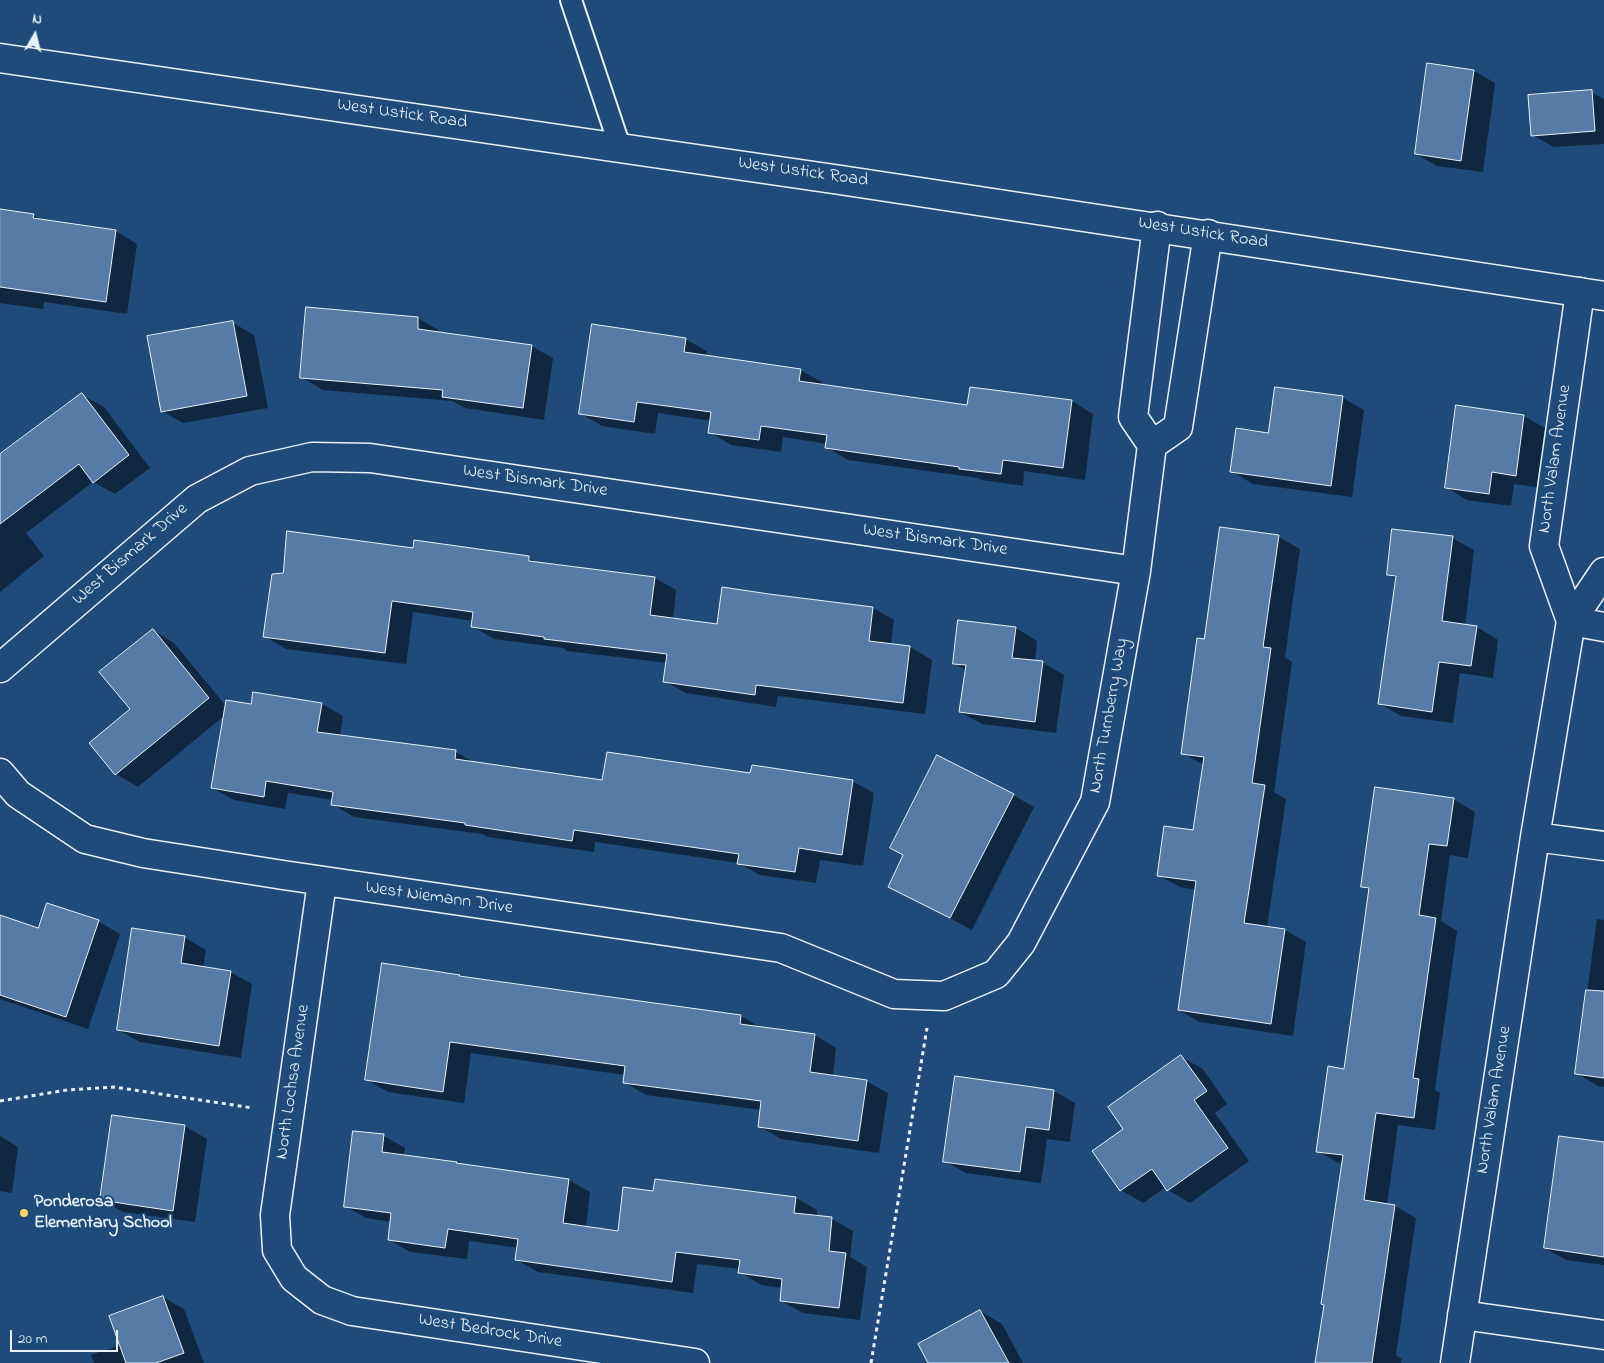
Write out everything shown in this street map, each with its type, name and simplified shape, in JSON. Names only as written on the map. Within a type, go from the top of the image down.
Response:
[{"type":"street","name":"West Ustick Road","points":[[0,58],[1157,226],[1592,294]]},
{"type":"street","points":[[1157,226],[1133,417],[1152,445],[1178,427],[1208,234]]},
{"type":"street","name":"North Valam Avenue","points":[[1571,621],[1544,546],[1592,294]]},
{"type":"street","name":"North Turnberry Way","points":[[894,994],[944,996],[996,974],[1021,943],[1095,802],[1136,571],[1152,445]]},
{"type":"street","name":"West Bismark Drive","points":[[0,668],[197,499],[250,471],[312,457],[370,458],[1136,571]]},
{"type":"street","name":"North Valam Avenue","points":[[1455,1363],[1535,837],[1571,621],[1604,572]]},
{"type":"street","points":[[1571,621],[1604,628]]},
{"type":"street","name":"West Niemann Drive","points":[[0,773],[18,794],[85,839],[143,853],[322,882],[781,948],[894,994]]},
{"type":"street","points":[[1535,837],[1604,846]]},
{"type":"street","name":"North Lochsa Avenue","points":[[294,1278],[277,1250],[275,1215],[322,882]]},
{"type":"street","name":"West Bedrock Drive","points":[[294,1278],[322,1300],[352,1311],[695,1363]]},
{"type":"street","points":[[1462,1315],[1604,1335]]},
{"type":"lane","points":[[571,0],[620,147]]},
{"type":"path","points":[[871,1363],[925,1035],[938,996]]},
{"type":"path","points":[[0,1101],[67,1090],[114,1087],[253,1108]]},
{"type":"building","points":[[1427,63],[1474,70],[1461,161],[1415,154]]},
{"type":"building","points":[[1592,90],[1595,131],[1531,136],[1528,95]]},
{"type":"building","points":[[0,209],[34,214],[33,218],[116,230],[106,302],[0,287]]},
{"type":"building","points":[[306,307],[418,317],[418,329],[532,345],[523,408],[442,397],[443,390],[300,378]]},
{"type":"building","points":[[233,321],[247,396],[161,412],[147,336]]},
{"type":"building","points":[[592,324],[686,338],[684,352],[801,369],[799,381],[967,405],[970,387],[1072,400],[1063,468],[1003,460],[1001,474],[959,469],[959,467],[825,448],[827,435],[761,426],[759,440],[708,433],[711,412],[637,402],[634,422],[579,414]]},
{"type":"building","points":[[1275,387],[1343,396],[1331,486],[1230,472],[1236,428],[1268,433]]},
{"type":"building","points":[[82,393],[129,455],[93,483],[79,464],[0,524],[0,454]]},
{"type":"building","points":[[1456,405],[1524,415],[1516,476],[1492,472],[1489,494],[1445,488]]},
{"type":"building","points":[[1220,527],[1279,535],[1263,647],[1271,648],[1252,783],[1265,785],[1244,923],[1285,929],[1271,1024],[1178,1010],[1196,881],[1157,876],[1164,826],[1193,830],[1204,757],[1181,754],[1197,638],[1204,639]]},
{"type":"building","points":[[1392,529],[1453,536],[1442,621],[1477,626],[1471,666],[1439,662],[1432,712],[1378,704],[1396,576],[1387,575]]},
{"type":"building","points":[[287,531],[413,548],[414,540],[529,556],[529,561],[655,577],[650,615],[717,624],[722,587],[873,607],[869,641],[910,646],[903,703],[756,685],[755,695],[663,682],[667,654],[544,639],[544,637],[471,627],[473,612],[392,601],[385,653],[263,637],[272,574],[283,573]]},
{"type":"building","points":[[958,620],[1016,627],[1012,658],[1043,661],[1035,722],[959,712],[966,665],[953,664]]},
{"type":"building","points":[[153,629],[209,698],[115,775],[89,743],[130,709],[99,672]]},
{"type":"building","points":[[253,692],[322,703],[317,732],[456,750],[455,759],[602,780],[607,752],[750,773],[752,765],[853,780],[842,855],[799,848],[795,872],[737,864],[739,854],[574,830],[572,841],[465,825],[465,823],[331,805],[333,792],[266,781],[264,797],[211,788],[226,700],[251,704]]},
{"type":"building","points":[[937,755],[1014,794],[950,918],[888,887],[903,855],[890,848]]},
{"type":"building","points":[[1375,787],[1454,798],[1447,846],[1429,844],[1419,915],[1436,918],[1413,1078],[1419,1079],[1414,1118],[1376,1113],[1364,1200],[1395,1205],[1372,1363],[1315,1363],[1324,1305],[1321,1304],[1343,1155],[1316,1152],[1328,1066],[1344,1069],[1369,888],[1361,887]]},
{"type":"building","points":[[47,903],[99,920],[66,1017],[0,995],[0,915],[38,928]]},
{"type":"building","points":[[132,928],[185,936],[181,963],[231,971],[219,1046],[117,1030]]},
{"type":"building","points":[[382,963],[459,976],[741,1015],[740,1024],[815,1034],[810,1072],[867,1080],[858,1141],[758,1127],[761,1101],[623,1083],[625,1066],[450,1042],[443,1092],[365,1080]]},
{"type":"building","points":[[1586,990],[1604,991],[1604,1078],[1575,1074]]},
{"type":"building","points":[[1181,1055],[1207,1091],[1194,1100],[1228,1148],[1167,1191],[1152,1169],[1120,1191],[1092,1151],[1123,1129],[1108,1107]]},
{"type":"building","points":[[955,1076],[1054,1090],[1049,1130],[1026,1127],[1020,1172],[943,1162]]},
{"type":"building","points":[[112,1115],[185,1125],[173,1211],[100,1200]]},
{"type":"building","points":[[353,1131],[384,1134],[382,1152],[569,1179],[563,1223],[618,1231],[623,1187],[653,1191],[655,1179],[796,1197],[794,1213],[832,1217],[829,1251],[846,1253],[839,1308],[780,1301],[782,1279],[738,1273],[740,1260],[676,1252],[672,1282],[515,1260],[518,1239],[448,1229],[445,1248],[388,1240],[391,1213],[344,1207]]},
{"type":"building","points":[[1559,1136],[1604,1142],[1604,1257],[1544,1248]]},
{"type":"building","points":[[163,1296],[184,1353],[156,1363],[126,1363],[109,1316]]},
{"type":"building","points":[[980,1310],[1009,1363],[928,1363],[918,1344]]},
{"type":"place","name":"Ponderosa Elementary School","points":[[24,1213]]}]
